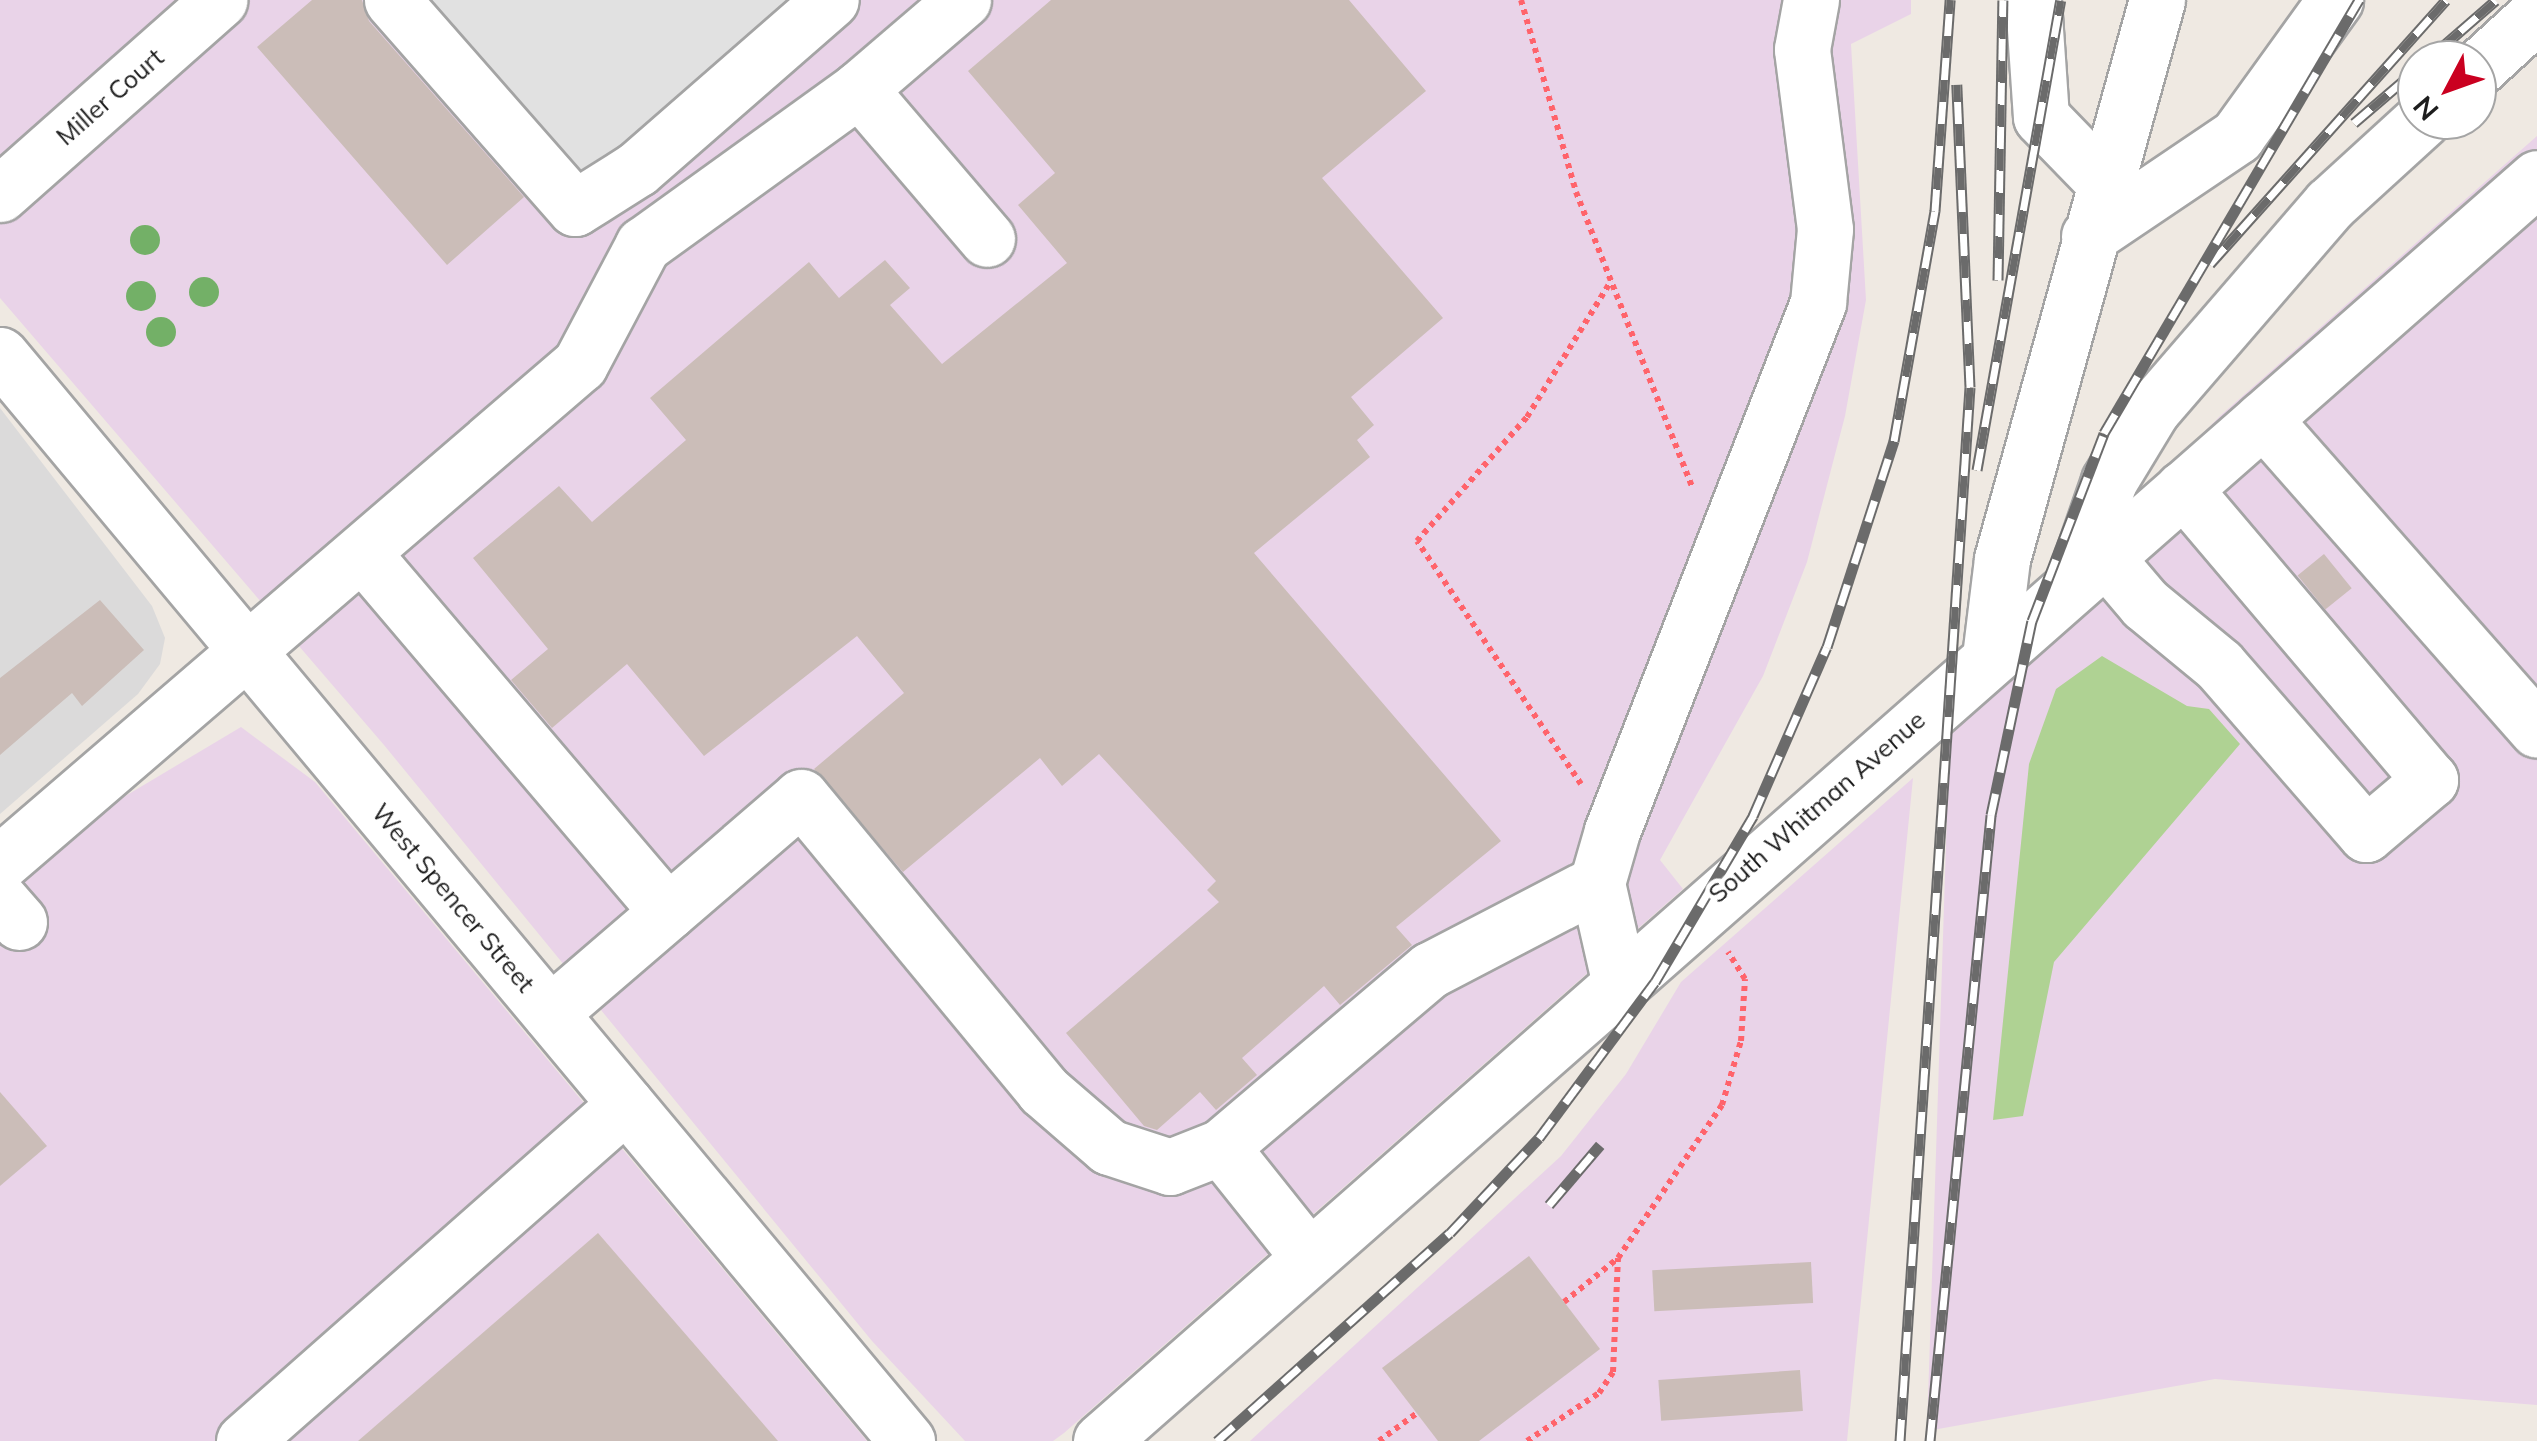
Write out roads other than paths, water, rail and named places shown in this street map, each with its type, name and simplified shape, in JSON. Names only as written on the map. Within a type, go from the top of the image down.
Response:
[{"type":"street","points":[[392,0],[575,208],[638,170],[831,0]]},
{"type":"street","points":[[5,878],[249,654],[580,364],[643,246],[859,89],[964,0]]},
{"type":"street","points":[[1619,980],[1597,883],[1612,830],[1722,562],[1818,303],[1825,228],[1802,49],[1811,0]]},
{"type":"street","points":[[2033,0],[2040,117],[2107,185]]},
{"type":"street","points":[[1990,658],[2002,559],[2157,0]]},
{"type":"street","points":[[2089,236],[2237,136],[2335,0]]},
{"type":"street","name":"Miller Court","points":[[0,194],[185,11]]},
{"type":"street","points":[[2497,51],[2537,14]]},
{"type":"street","points":[[859,89],[987,239]]},
{"type":"street","points":[[2183,489],[2430,780],[2366,834],[2220,665],[2146,604],[2089,571],[2109,481],[2152,410],[2260,280],[2402,140]]},
{"type":"street","name":"South Whitman Avenue","points":[[1101,1441],[1619,980],[2537,178]]},
{"type":"street","name":"West Spencer Street","points":[[0,355],[907,1441]]},
{"type":"street","points":[[2263,419],[2537,730]]},
{"type":"street","points":[[364,554],[668,912]]},
{"type":"street","points":[[550,1014],[801,797],[1043,1090],[1109,1147],[1170,1167],[1221,1147],[1430,970],[1597,883]]},
{"type":"street","points":[[244,1441],[626,1104]]},
{"type":"street","points":[[1221,1147],[1308,1256]]},
{"type":"railway","points":[[1217,1441],[1450,1233],[1539,1138],[1655,982],[1753,816],[1827,647],[1894,441],[1935,211],[1950,0]]},
{"type":"railway","points":[[1998,280],[2003,0]]},
{"type":"railway","points":[[1977,470],[2061,0]]},
{"type":"railway","points":[[1930,1441],[1991,815],[2032,621],[2104,433],[2359,0]]},
{"type":"railway","points":[[2210,264],[2446,0]]},
{"type":"railway","points":[[2450,40],[2496,0]]},
{"type":"railway","points":[[1900,1441],[1970,387],[1957,84]]},
{"type":"railway","points":[[2354,123],[2397,86]]},
{"type":"railway","points":[[1549,1205],[1600,1145]]}]
